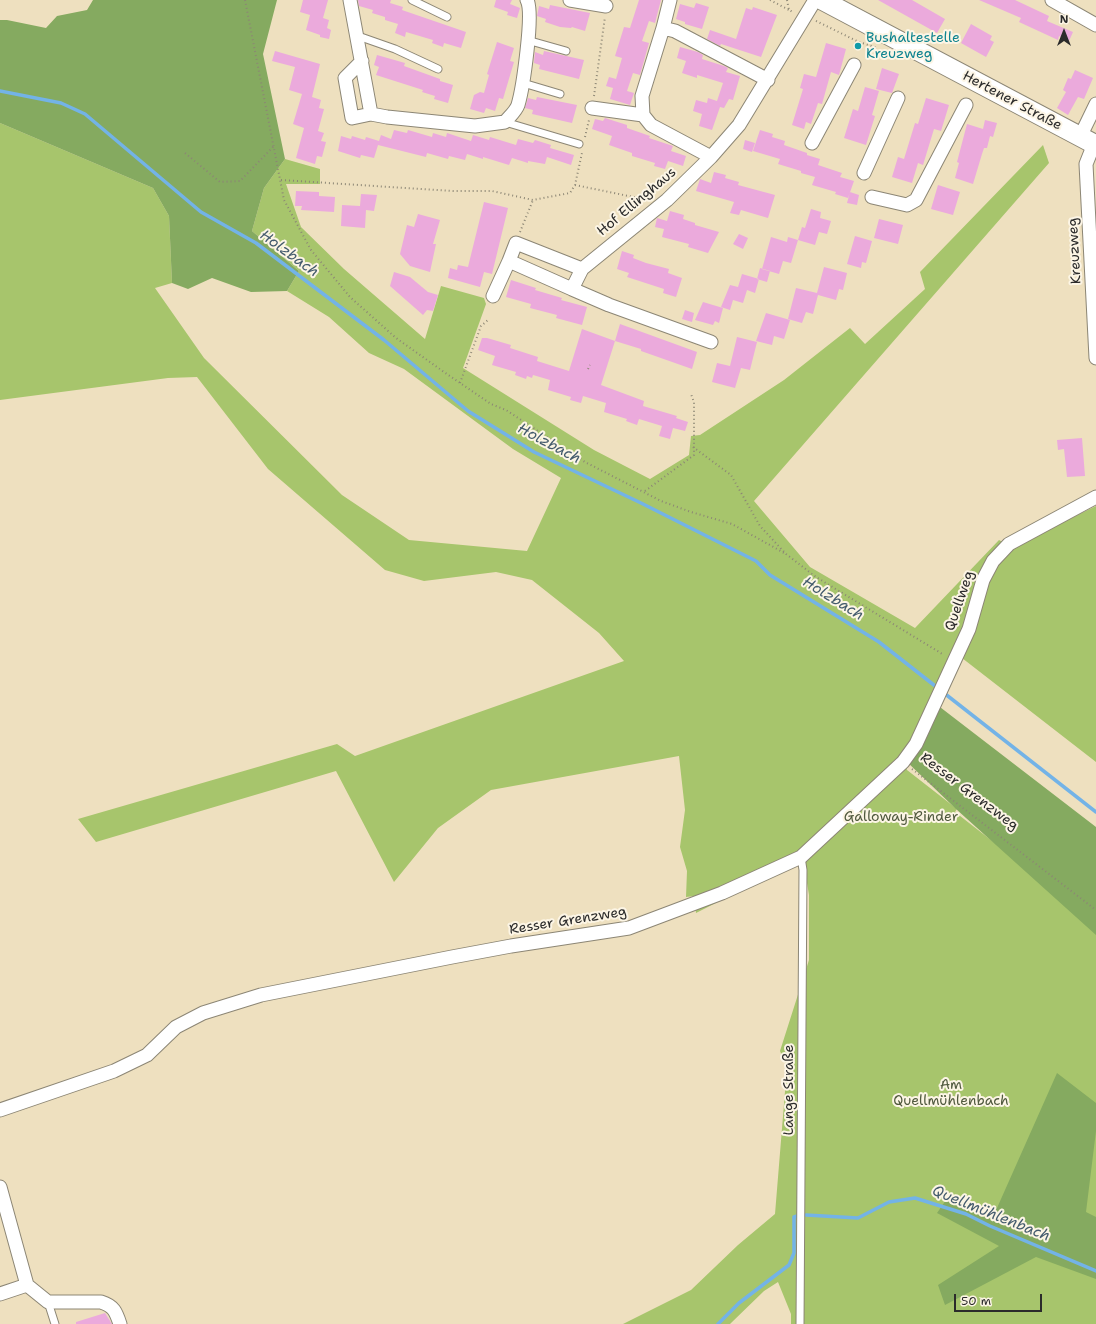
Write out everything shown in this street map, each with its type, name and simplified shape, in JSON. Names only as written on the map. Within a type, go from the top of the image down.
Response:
[{"type":"main road","name":"Hertener Straße","points":[[822,0],[1090,142]]},
{"type":"street","points":[[350,0],[358,36],[371,114]]},
{"type":"street","points":[[362,61],[345,78],[352,118],[371,114],[476,126],[505,122],[518,106],[523,83],[530,18],[529,4],[527,0]]},
{"type":"street","points":[[570,0],[606,6]]},
{"type":"street","points":[[670,0],[642,96],[643,115],[651,125],[711,157]]},
{"type":"street","name":"Hof Ellinghaus","points":[[572,289],[582,270],[663,203],[711,157],[739,125],[768,80],[815,0]]},
{"type":"street","points":[[1052,0],[1096,25]]},
{"type":"street","points":[[663,28],[675,31],[768,80]]},
{"type":"street","points":[[812,143],[854,65]]},
{"type":"street","points":[[864,173],[898,98]]},
{"type":"street","name":"Kreuzweg","points":[[1096,104],[1086,164],[1096,358]]},
{"type":"street","points":[[872,197],[907,205],[916,200],[966,105]]},
{"type":"street","points":[[592,108],[643,115]]},
{"type":"street","points":[[493,296],[516,242],[582,270]]},
{"type":"street","points":[[508,261],[609,305],[712,342]]},
{"type":"street","name":"Quellweg","points":[[903,762],[916,744],[969,629],[983,580],[993,561],[1009,544],[1096,497]]},
{"type":"street","name":"Resser Grenzweg","points":[[0,1110],[114,1072],[147,1055],[176,1027],[203,1012],[261,995],[511,946],[630,928],[722,893],[801,857],[903,762]]},
{"type":"street","points":[[0,1186],[28,1285],[48,1302],[101,1302],[109,1305],[115,1310],[120,1324]]},
{"type":"street","points":[[0,1294],[28,1285]]},
{"type":"lane","points":[[412,0],[447,17]]},
{"type":"lane","points":[[358,36],[395,49],[438,69]]},
{"type":"lane","points":[[527,40],[566,51]]},
{"type":"lane","points":[[523,83],[560,94]]},
{"type":"lane","points":[[505,122],[581,144]]},
{"type":"lane","name":"Lange Straße","points":[[800,1324],[803,952],[803,870],[801,857]]},
{"type":"lane","points":[[48,1302],[55,1324]]},
{"type":"path","points":[[245,0],[284,200],[311,250],[350,297],[396,338],[460,383],[491,404],[506,410],[527,423],[585,462],[645,491],[661,501],[691,512],[732,524],[786,554],[816,577],[953,661]]},
{"type":"path","points":[[770,0],[789,10]]},
{"type":"path","points":[[581,144],[592,108],[606,6]]},
{"type":"path","points":[[185,153],[220,182],[240,181],[274,146]]},
{"type":"path","points":[[281,180],[453,191],[492,191],[533,200],[570,193],[574,185],[582,151]]},
{"type":"path","points":[[574,185],[663,203]]},
{"type":"path","points":[[516,242],[533,200]]},
{"type":"path","points":[[460,383],[481,326],[488,320]]},
{"type":"path","points":[[588,369],[590,365]]},
{"type":"path","points":[[645,491],[694,455],[694,402],[691,394]]},
{"type":"path","points":[[693,447],[731,475],[760,526],[786,554]]},
{"type":"path","name":"Resser Grenzweg","points":[[903,762],[1096,910]]},
{"type":"green space","points":[[93,0],[277,0],[263,54],[285,159],[264,188],[252,231],[299,271],[287,291],[251,292],[212,278],[188,289],[172,283],[169,216],[153,188],[0,123],[0,20],[46,28],[57,16],[87,10]]},
{"type":"green space","points":[[0,123],[153,188],[169,216],[172,283],[155,288],[204,358],[342,495],[409,540],[527,551],[561,478],[513,449],[404,369],[369,353],[329,317],[287,291],[299,271],[252,231],[264,188],[285,159],[320,169],[320,184],[286,184],[301,227],[344,269],[425,339],[441,286],[484,298],[486,304],[463,368],[594,450],[650,479],[689,455],[691,436],[700,435],[784,380],[850,328],[865,344],[925,289],[920,272],[1043,145],[1049,163],[754,501],[810,567],[915,628],[999,540],[1012,547],[1096,506],[1096,762],[962,658],[903,759],[907,770],[957,809],[955,812],[1096,922],[1096,1324],[791,1324],[791,1314],[778,1282],[764,1291],[730,1324],[623,1324],[691,1290],[738,1245],[775,1214],[787,1067],[780,1051],[809,960],[809,895],[803,859],[696,913],[694,896],[686,897],[687,871],[680,847],[685,810],[679,756],[491,790],[438,828],[394,882],[336,771],[96,842],[78,819],[337,744],[355,756],[624,661],[599,633],[532,580],[496,572],[424,581],[385,570],[268,469],[197,377],[168,378],[0,400]]},
{"type":"green space","points":[[936,704],[1096,827],[1096,935],[956,809],[905,760]]},
{"type":"green space","points":[[1057,1073],[1096,1103],[1096,1131],[1086,1212],[1096,1217],[1096,1279],[1036,1257],[945,1305],[938,1285],[999,1246],[937,1213],[946,1200],[997,1208]]},
{"type":"building","points":[[303,0],[328,0],[323,18],[329,20],[327,28],[331,30],[329,39],[320,37],[320,35],[306,30],[310,15],[300,12]]},
{"type":"building","points":[[358,0],[391,0],[390,3],[403,7],[402,10],[466,32],[461,48],[444,43],[443,47],[432,43],[433,40],[406,32],[405,37],[395,33],[398,24],[385,20],[385,17],[372,13],[373,10],[359,6]]},
{"type":"building","points":[[496,0],[512,0],[510,4],[520,8],[517,18],[507,15],[508,12],[494,7]]},
{"type":"building","points":[[639,0],[661,0],[655,23],[649,21],[642,41],[649,43],[640,75],[633,73],[627,91],[634,93],[630,105],[610,99],[613,88],[606,86],[609,77],[616,79],[622,58],[615,56],[624,27],[630,28]]},
{"type":"building","points":[[878,0],[912,0],[945,19],[937,33]]},
{"type":"building","points":[[979,0],[1015,0],[1049,16],[1047,21],[1073,32],[1069,41],[1059,36],[1058,40],[1019,22],[1021,18]]},
{"type":"building","points":[[696,3],[709,7],[702,29],[685,24],[685,22],[676,19],[680,4],[694,8]]},
{"type":"building","points":[[550,5],[590,13],[585,31],[572,27],[560,27],[545,22],[546,19],[537,16],[539,6],[549,9]]},
{"type":"building","points":[[753,7],[777,15],[761,57],[721,44],[720,46],[707,39],[710,30],[736,39],[746,8],[752,10]]},
{"type":"building","points":[[971,24],[992,36],[990,40],[994,42],[986,57],[961,43]]},
{"type":"building","points":[[497,42],[514,48],[510,61],[514,62],[503,99],[499,98],[495,111],[486,108],[484,113],[470,109],[474,95],[480,92],[484,93],[489,75],[487,74]]},
{"type":"building","points":[[826,43],[846,49],[839,75],[831,72],[822,104],[818,103],[811,124],[806,122],[804,129],[792,125],[803,89],[800,88],[804,74],[816,77]]},
{"type":"building","points":[[680,47],[698,52],[703,55],[702,59],[724,66],[728,68],[726,72],[740,76],[733,100],[729,99],[724,108],[720,107],[712,130],[699,126],[702,114],[693,111],[696,100],[707,103],[708,98],[717,101],[723,83],[697,75],[697,78],[682,73],[686,61],[677,58]]},
{"type":"building","points":[[275,51],[320,64],[312,97],[321,100],[319,108],[324,109],[318,131],[324,133],[321,141],[326,142],[322,157],[317,156],[315,164],[296,158],[304,128],[293,124],[302,94],[289,90],[295,67],[272,61]]},
{"type":"building","points":[[544,51],[584,60],[579,79],[539,69],[540,65],[534,63],[535,52],[543,55]]},
{"type":"building","points":[[377,55],[405,63],[404,66],[453,85],[448,103],[434,99],[435,96],[422,92],[423,90],[376,75],[379,67],[374,65]]},
{"type":"building","points":[[882,68],[899,74],[892,93],[876,89]]},
{"type":"building","points":[[1075,70],[1093,78],[1084,99],[1078,97],[1068,115],[1057,108],[1066,92],[1063,90],[1068,78],[1071,79]]},
{"type":"building","points":[[865,87],[879,91],[872,115],[875,116],[866,145],[844,138],[853,109],[858,111]]},
{"type":"building","points":[[537,97],[577,105],[572,123],[532,114],[533,110],[525,108],[528,98],[536,100]]},
{"type":"building","points":[[926,98],[949,105],[941,131],[934,129],[923,165],[918,163],[912,183],[892,177],[898,157],[904,159],[915,123],[918,124]]},
{"type":"building","points":[[605,118],[627,125],[627,128],[650,136],[649,138],[673,146],[671,151],[686,156],[683,166],[668,161],[665,169],[654,166],[655,163],[632,156],[632,153],[609,145],[612,136],[592,129],[595,119],[603,121]]},
{"type":"building","points":[[985,120],[997,123],[993,137],[990,136],[987,148],[984,148],[973,184],[955,178],[959,163],[957,162],[967,124],[983,129]]},
{"type":"building","points":[[394,130],[407,133],[408,130],[432,137],[433,133],[446,137],[447,133],[471,141],[473,135],[489,140],[490,137],[516,145],[518,139],[533,143],[535,140],[551,145],[550,148],[574,155],[571,165],[547,157],[545,164],[528,161],[528,163],[512,158],[509,165],[467,154],[465,160],[449,156],[448,159],[427,153],[426,157],[378,145],[374,158],[361,155],[360,158],[338,151],[341,136],[351,139],[352,136],[365,140],[366,137],[379,141],[381,135],[391,139]]},
{"type":"building","points":[[760,130],[773,134],[772,137],[785,141],[784,145],[820,159],[818,165],[842,173],[840,177],[854,181],[848,198],[835,194],[836,192],[812,185],[815,177],[778,164],[780,159],[753,151]]},
{"type":"building","points":[[745,140],[755,143],[752,152],[743,149]]},
{"type":"building","points":[[714,172],[726,175],[725,178],[739,182],[738,185],[775,195],[768,218],[741,210],[739,215],[730,213],[734,202],[696,191],[700,179],[711,183]]},
{"type":"building","points":[[938,185],[960,192],[953,215],[931,209]]},
{"type":"building","points":[[296,191],[319,192],[319,196],[335,197],[334,212],[301,210],[302,206],[295,206]]},
{"type":"building","points":[[850,192],[859,195],[857,205],[847,203]]},
{"type":"building","points":[[361,194],[377,195],[374,211],[366,210],[365,228],[341,226],[342,205],[360,206]]},
{"type":"building","points":[[484,202],[508,208],[492,274],[484,272],[480,287],[448,278],[450,268],[457,270],[458,265],[468,267]]},
{"type":"building","points":[[811,209],[821,212],[820,218],[831,221],[827,234],[819,232],[815,245],[798,240],[802,227],[805,228]]},
{"type":"building","points":[[670,211],[684,215],[683,219],[695,223],[695,225],[719,232],[708,253],[688,247],[689,244],[662,237],[664,229],[655,227],[657,218],[667,221]]},
{"type":"building","points":[[418,214],[440,220],[433,244],[436,244],[430,272],[410,266],[400,254],[407,225],[414,227]]},
{"type":"building","points":[[879,219],[903,225],[898,244],[874,238]]},
{"type":"building","points":[[739,234],[748,238],[743,249],[733,244]]},
{"type":"building","points":[[855,236],[872,241],[866,263],[862,262],[861,268],[847,264]]},
{"type":"building","points":[[771,237],[787,242],[788,237],[798,240],[791,263],[783,261],[779,274],[762,269]]},
{"type":"building","points":[[622,251],[634,255],[633,258],[646,263],[669,269],[668,273],[682,278],[676,297],[663,293],[664,289],[627,277],[629,273],[617,269]]},
{"type":"building","points":[[824,267],[847,273],[843,290],[839,289],[836,300],[818,295],[813,314],[806,312],[802,323],[788,319],[796,288],[817,293]]},
{"type":"building","points":[[760,268],[770,271],[767,282],[757,279]]},
{"type":"building","points":[[394,272],[410,277],[428,292],[438,295],[433,311],[427,310],[423,315],[390,286]]},
{"type":"building","points":[[742,274],[759,279],[755,293],[747,290],[743,303],[733,300],[730,310],[721,307],[730,285],[738,287]]},
{"type":"building","points":[[511,280],[536,288],[535,290],[562,298],[561,300],[587,307],[582,325],[556,318],[557,315],[530,308],[531,304],[506,297]]},
{"type":"building","points":[[703,302],[723,308],[719,323],[715,321],[713,325],[695,320]]},
{"type":"building","points":[[685,310],[694,313],[692,322],[682,319]]},
{"type":"building","points":[[766,313],[790,320],[784,339],[774,336],[772,345],[756,341]]},
{"type":"building","points":[[620,324],[697,352],[692,369],[641,351],[641,349],[615,341]]},
{"type":"building","points":[[582,329],[615,341],[601,385],[644,401],[643,406],[677,416],[676,418],[688,422],[685,431],[673,428],[670,439],[659,436],[662,426],[639,419],[637,425],[626,421],[627,419],[604,412],[606,403],[583,396],[581,403],[570,400],[571,397],[548,390],[550,380],[533,375],[532,378],[527,376],[526,379],[515,375],[516,372],[492,365],[495,356],[478,350],[482,338],[487,338],[511,345],[510,348],[538,357],[537,361],[569,371]]},
{"type":"building","points":[[737,337],[757,342],[750,370],[741,368],[735,388],[712,382],[717,363],[730,366]]},
{"type":"building","points":[[1082,438],[1085,476],[1067,477],[1064,449],[1058,450],[1057,440]]},
{"type":"building","points":[[105,1313],[112,1324],[76,1324],[76,1322]]},
{"type":"waterway","name":"Holzbach","points":[[0,91],[61,103],[85,114],[201,212],[256,243],[384,340],[468,411],[534,452],[641,503],[756,561],[770,575],[879,642],[939,689]]},
{"type":"waterway","name":"Holzbach","points":[[944,693],[1096,812]]},
{"type":"waterway","name":"Quellmühlenbach","points":[[806,1215],[858,1218],[889,1202],[915,1198],[966,1214],[990,1226],[1096,1271]]},
{"type":"waterway","name":"Quellmühlenbach","points":[[718,1324],[739,1303],[789,1265],[794,1253],[794,1217],[797,1216]]},
{"type":"place","name":"Bushaltestelle Kreuzweg","points":[[858,46]]},
{"type":"park label","name":"Galloway-Rinder","points":[[901,817]]},
{"type":"park label","name":"Am Quellmühlenbach","points":[[951,1094]]}]
